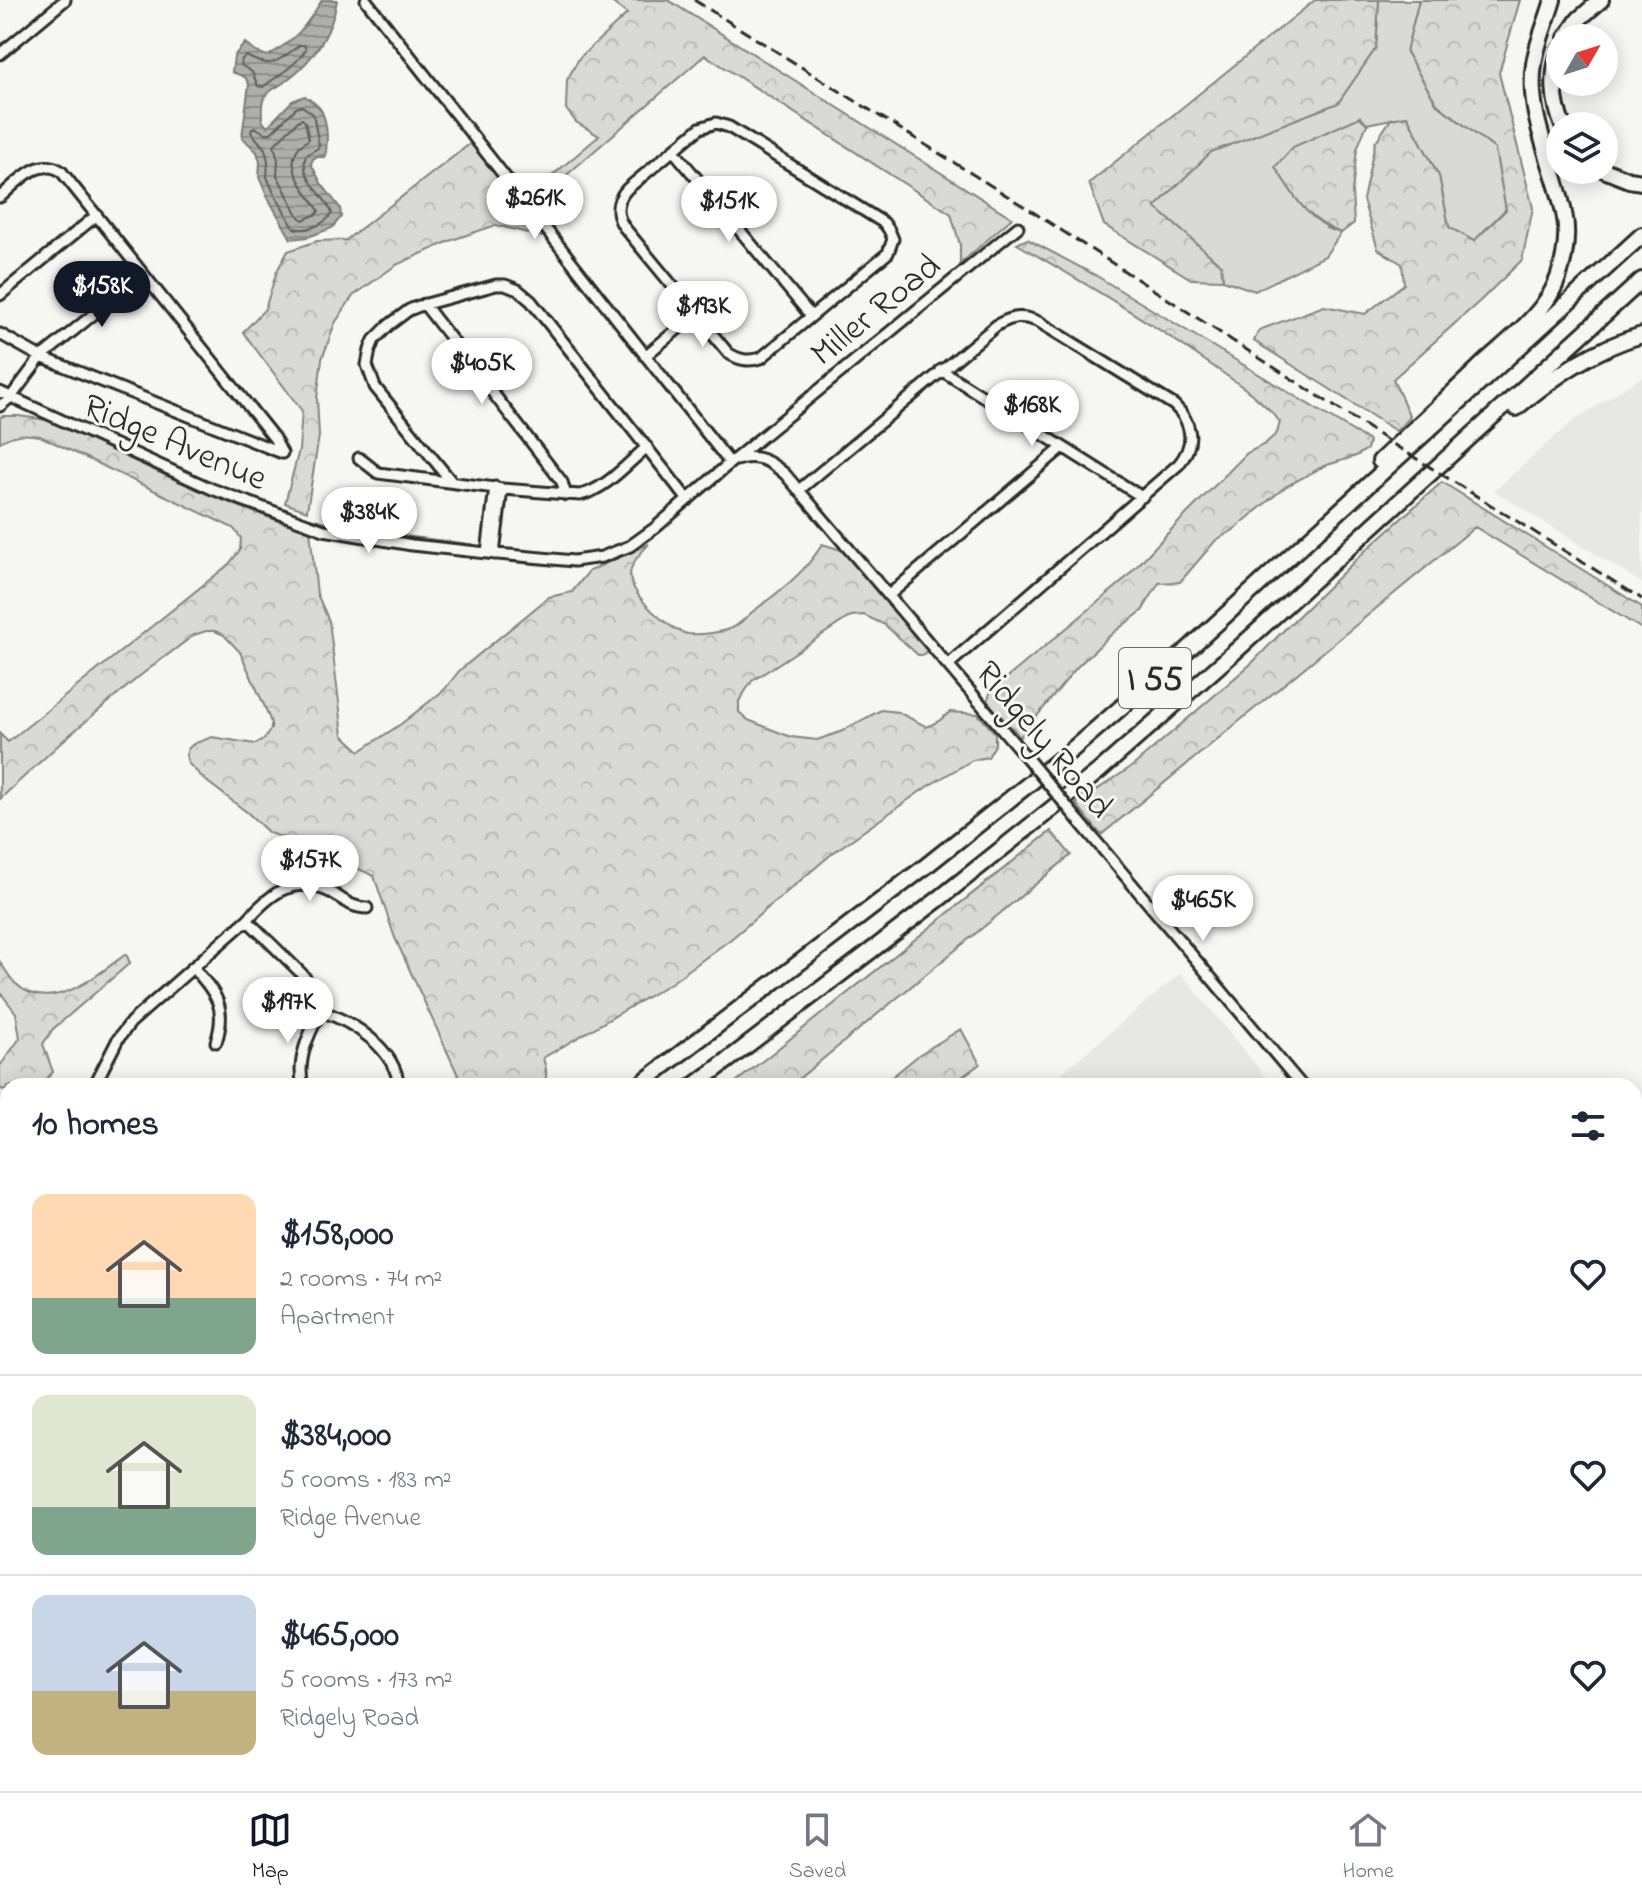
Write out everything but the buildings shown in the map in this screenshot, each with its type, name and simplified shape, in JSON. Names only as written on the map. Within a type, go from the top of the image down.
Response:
[{"type":"highway","points":[[1329,519],[1347,492],[1525,325],[1550,295],[1557,281],[1565,247],[1565,214],[1537,120],[1532,82],[1537,50],[1553,0]]},
{"type":"highway","points":[[1576,24],[1601,0]]},
{"type":"highway","points":[[1618,176],[1642,182]]},
{"type":"highway","name":"I 55","points":[[648,1078],[926,866],[1074,748],[1183,654],[1642,235]]},
{"type":"highway","name":"I 55","points":[[704,1078],[952,889],[1099,771],[1209,676],[1642,280]]},
{"type":"highway","points":[[1448,458],[1572,366],[1605,348],[1642,335]]},
{"type":"street","points":[[0,54],[65,0]]},
{"type":"street","points":[[366,0],[730,463]]},
{"type":"street","points":[[723,124],[884,223],[896,238],[888,253],[761,358],[745,365],[728,353],[624,227],[618,214],[622,194],[673,150],[700,128],[723,124]]},
{"type":"street","points":[[673,150],[811,316]]},
{"type":"street","points":[[0,197],[35,168],[49,166],[65,175],[274,438],[282,453],[41,357],[0,334]]},
{"type":"street","points":[[0,295],[97,215]]},
{"type":"street","name":"Miller Road","points":[[730,463],[1018,227]]},
{"type":"street","points":[[0,406],[11,397],[41,357],[143,274]]},
{"type":"street","points":[[451,481],[375,387],[367,365],[370,350],[380,333],[409,310],[487,286],[505,285],[518,290],[531,301],[688,500]]},
{"type":"street","points":[[424,304],[562,482],[566,495]]},
{"type":"street","points":[[645,356],[696,314]]},
{"type":"street","points":[[799,490],[997,325],[1016,316],[1039,322],[1183,413],[1189,424],[1190,437],[1184,457],[948,665]]},
{"type":"street","points":[[941,370],[1142,497]]},
{"type":"street","name":"Ridge Avenue","points":[[0,392],[184,476],[324,530],[375,540],[491,553],[574,561],[602,557],[630,546],[655,528],[730,463]]},
{"type":"street","points":[[359,458],[378,473],[566,495],[589,493],[647,447]]},
{"type":"street","points":[[889,595],[1063,447]]},
{"type":"street","name":"Ridgely Road","points":[[730,463],[750,457],[765,460],[774,464],[799,490],[1295,1078]]},
{"type":"street","points":[[491,553],[499,488]]},
{"type":"street","points":[[98,1078],[118,1039],[131,1022],[247,920],[264,901],[282,889],[295,885],[318,888],[350,905],[367,908]]},
{"type":"street","points":[[247,920],[302,974],[312,987],[321,1011],[303,1053],[301,1078]]},
{"type":"street","points":[[193,967],[214,992],[219,1004],[220,1029],[216,1042]]},
{"type":"street","points":[[321,1011],[342,1019],[381,1049],[393,1065],[397,1078]]},
{"type":"shaded area","points":[[1642,377],[1642,583],[1494,491],[1575,419]]},
{"type":"shaded area","points":[[1181,973],[1266,1078],[1056,1078]]},
{"type":"green space","points":[[609,0],[668,0],[1012,218],[960,264],[960,245],[951,214],[705,55],[539,199],[534,191],[599,136],[576,122],[566,109],[567,80],[579,58],[627,14]]},
{"type":"green space","points":[[1315,0],[1379,0],[1376,48],[1338,103],[1211,152],[1155,207],[1221,265],[1223,280],[1191,279],[1104,225],[1089,183]]},
{"type":"green space","points":[[1379,0],[1419,0],[1406,52],[1437,104],[1495,149],[1506,209],[1474,241],[1449,227],[1439,176],[1407,116],[1367,124],[1360,117],[1326,228],[1341,233],[1325,256],[1255,291],[1223,280],[1221,265],[1154,207],[1211,152],[1338,103],[1376,48]]},
{"type":"green space","points":[[1419,0],[1520,0],[1499,73],[1533,208],[1522,260],[1393,379],[1410,417],[1396,431],[1254,341],[1259,330],[1324,306],[1365,314],[1404,284],[1402,264],[1378,249],[1363,200],[1375,143],[1391,119],[1407,116],[1439,176],[1449,227],[1474,241],[1506,210],[1495,149],[1437,104],[1406,52]]},
{"type":"green space","points":[[1360,117],[1367,124],[1357,149],[1352,192],[1354,223],[1341,233],[1310,214],[1295,198],[1275,167],[1293,147]]},
{"type":"green space","points":[[471,143],[547,238],[496,225],[452,240],[396,265],[353,296],[335,323],[322,359],[317,398],[319,436],[307,511],[285,503],[299,450],[302,411],[243,332],[265,309],[277,271],[288,251],[317,241],[346,240]]},
{"type":"green space","points":[[1027,239],[1095,275],[1369,441],[1367,449],[1356,456],[1324,466],[1285,487],[1232,531],[1216,540],[1180,582],[1159,583],[1142,611],[1077,667],[1020,737],[987,701],[991,691],[1122,582],[1247,453],[1265,444],[1277,433],[1280,422],[1245,388],[1181,344],[1017,244]]},
{"type":"green space","points":[[19,416],[47,420],[209,495],[310,531],[317,594],[329,621],[343,735],[360,751],[444,690],[460,670],[549,597],[572,592],[589,571],[649,544],[632,566],[632,583],[652,611],[681,632],[704,634],[735,627],[800,573],[822,544],[845,551],[926,645],[923,655],[918,655],[885,625],[864,615],[851,616],[752,681],[739,701],[739,712],[748,720],[791,737],[817,740],[840,732],[881,710],[898,712],[927,727],[950,712],[978,714],[995,733],[995,745],[988,757],[973,760],[928,786],[834,852],[731,939],[671,983],[543,1058],[545,1078],[459,1078],[395,938],[374,876],[306,845],[269,833],[188,763],[186,755],[193,744],[212,737],[255,744],[264,739],[271,729],[264,705],[240,652],[224,635],[206,631],[194,635],[66,738],[0,799],[0,734],[8,742],[228,565],[240,550],[241,538],[233,528],[40,436],[19,435],[0,442],[0,418]]},
{"type":"green space","points":[[1442,482],[1642,607],[1642,629],[1475,527],[1101,835],[1076,804],[1134,765],[1252,663],[1365,551]]},
{"type":"green space","points":[[1051,831],[1071,855],[800,1078],[741,1078]]},
{"type":"green space","points":[[126,954],[130,963],[53,1029],[43,1044],[53,1072],[47,1078],[0,1078],[0,1066],[20,1038],[16,1013],[0,992],[0,962],[15,983],[43,996],[73,989]]},
{"type":"green space","points":[[961,1029],[980,1064],[960,1078],[891,1078],[920,1054]]},
{"type":"water","points":[[322,0],[337,0],[326,35],[305,64],[265,97],[262,120],[267,127],[292,101],[305,96],[320,108],[326,127],[326,151],[325,157],[316,157],[311,164],[340,208],[341,217],[332,228],[308,237],[291,239],[259,177],[257,152],[242,137],[249,84],[245,77],[232,72],[234,56],[245,43],[256,52],[268,56],[299,32]]},
{"type":"waterway","points":[[307,518],[360,531],[473,545]]},
{"type":"railway","points":[[694,0],[1642,599]]}]
